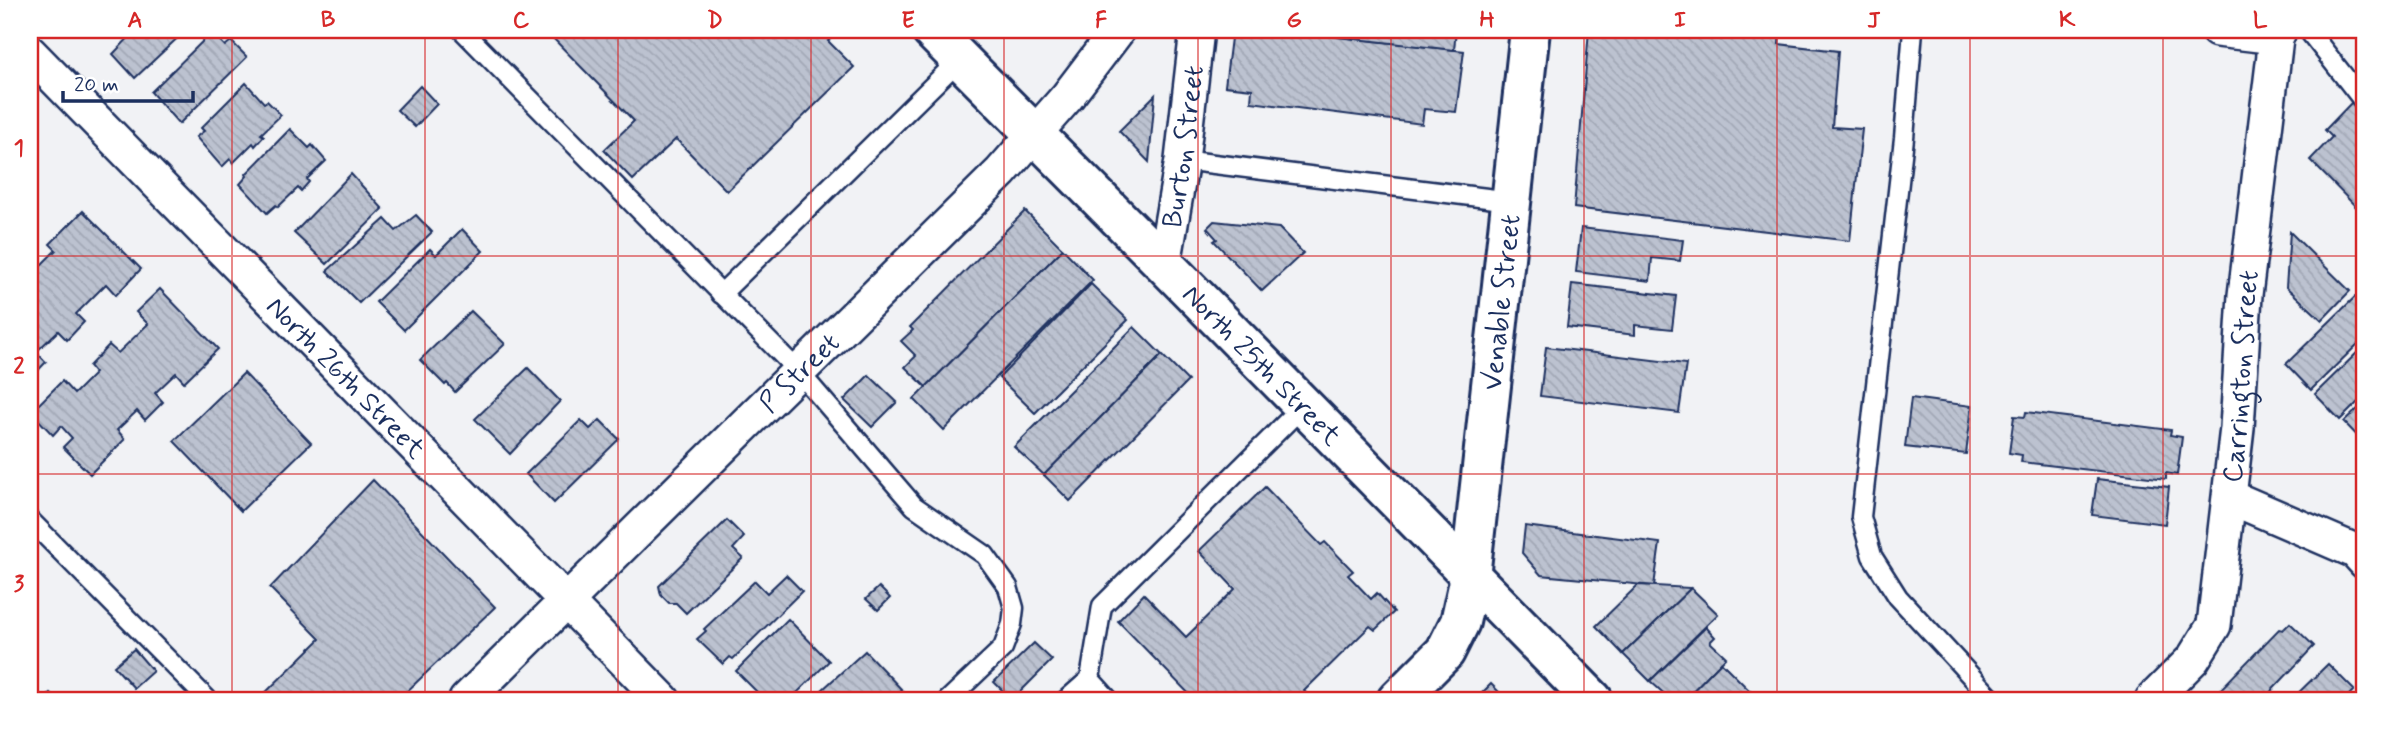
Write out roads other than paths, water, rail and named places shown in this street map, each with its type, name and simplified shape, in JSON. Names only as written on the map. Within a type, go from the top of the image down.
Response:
[{"type":"main road","name":"North 25th Street","points":[[931,30],[1593,700]]},
{"type":"main road","name":"Venable Street","points":[[1397,700],[1445,652],[1460,622],[1470,577],[1530,30]]},
{"type":"street","points":[[30,44],[44,30]]},
{"type":"street","name":"P Street","points":[[466,700],[1001,172],[1067,97],[1118,30]]},
{"type":"street","name":"Burton Street","points":[[1164,264],[1182,160],[1197,30]]},
{"type":"street","points":[[2217,30],[2285,31]]},
{"type":"street","name":"Carrington Street","points":[[2152,700],[2193,659],[2214,625],[2230,497],[2245,295],[2285,31]]},
{"type":"street","name":"North 26th Street","points":[[30,53],[663,700]]},
{"type":"street","points":[[2230,497],[2355,551],[2365,562]]},
{"type":"lane","points":[[463,30],[799,372],[914,506],[985,555],[1008,587],[1014,608],[1012,624],[1003,648],[948,700]]},
{"type":"lane","points":[[1913,30],[1904,138],[1861,517],[1872,556],[1898,597],[1993,700]]},
{"type":"lane","points":[[2285,31],[2365,103]]},
{"type":"lane","points":[[721,294],[960,59]]},
{"type":"lane","points":[[1182,160],[1511,201]]},
{"type":"lane","points":[[1066,700],[1090,679],[1102,606],[1303,405]]},
{"type":"lane","points":[[30,520],[208,700]]},
{"type":"lane","points":[[1090,679],[1109,700]]}]
